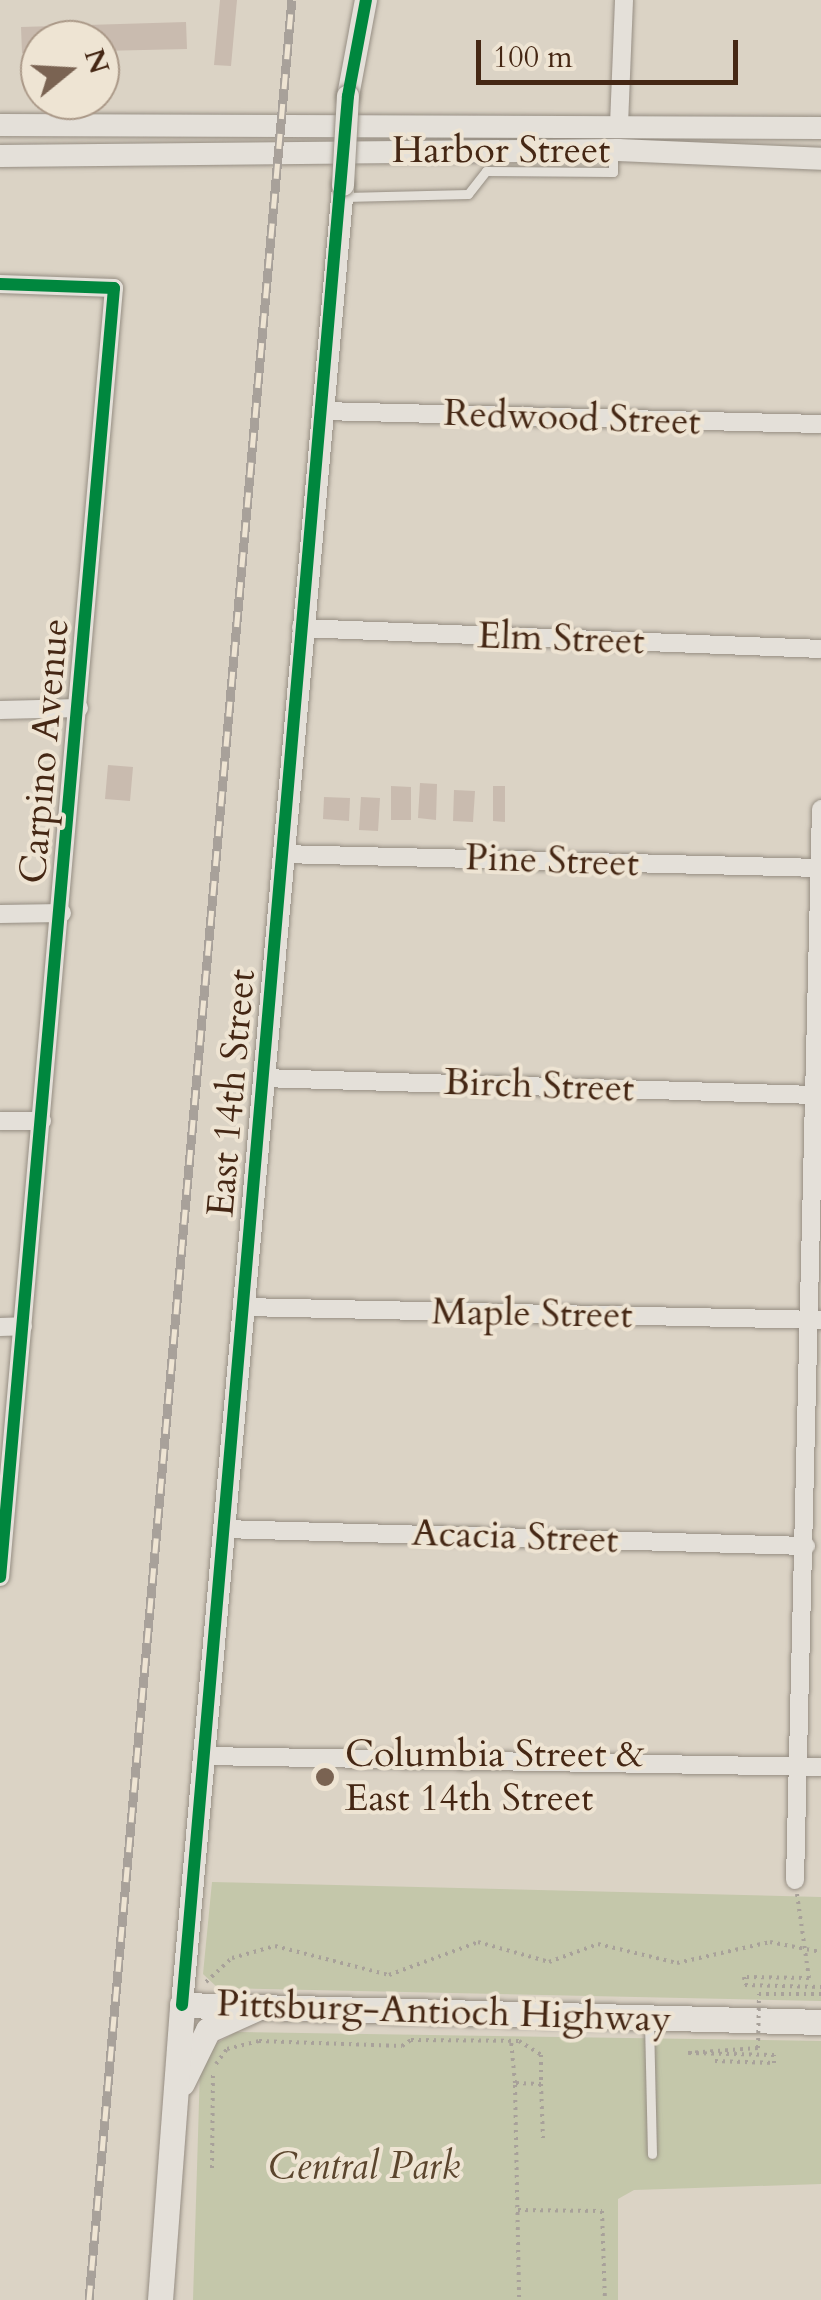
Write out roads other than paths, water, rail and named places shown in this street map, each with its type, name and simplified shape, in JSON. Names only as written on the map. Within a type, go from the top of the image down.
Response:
[{"type":"main road","name":"Pittsburg-Antioch Highway","points":[[160,2300],[182,2005],[821,2022]]},
{"type":"main road","points":[[175,2096],[208,2030],[262,2006]]},
{"type":"street","name":"East 14th Street","points":[[182,2005],[348,96],[366,0]]},
{"type":"street","points":[[619,125],[624,0]]},
{"type":"street","name":"Harbor Street","points":[[0,125],[821,128]]},
{"type":"street","name":"Harbor Street","points":[[0,156],[614,150],[821,158]]},
{"type":"street","name":"Carpino Avenue","points":[[0,284],[114,288],[62,913],[0,1577]]},
{"type":"street","name":"Redwood Street","points":[[322,411],[821,424]]},
{"type":"street","name":"Elm Street","points":[[301,628],[821,649]]},
{"type":"street","points":[[0,710],[78,708]]},
{"type":"street","points":[[795,1880],[816,1320],[815,1095],[821,809]]},
{"type":"street","name":"Pine Street","points":[[282,854],[820,868]]},
{"type":"street","points":[[0,914],[62,913]]},
{"type":"street","name":"Birch Street","points":[[262,1078],[815,1095]]},
{"type":"street","points":[[0,1121],[42,1121]]},
{"type":"street","name":"Maple Street","points":[[244,1307],[816,1320]]},
{"type":"street","points":[[0,1326],[23,1326]]},
{"type":"street","name":"Acacia Street","points":[[223,1529],[806,1546]]},
{"type":"street","points":[[204,1756],[821,1767]]},
{"type":"lane","points":[[342,191],[468,194],[486,171],[613,172],[614,150]]},
{"type":"lane","points":[[650,2018],[652,2154]]},
{"type":"railway","points":[[89,2300],[292,0]]},
{"type":"place","name":"Columbia Street & East 14th Street","points":[[325,1777]]},
{"type":"park label","name":"Central Park","points":[[364,2167]]}]
